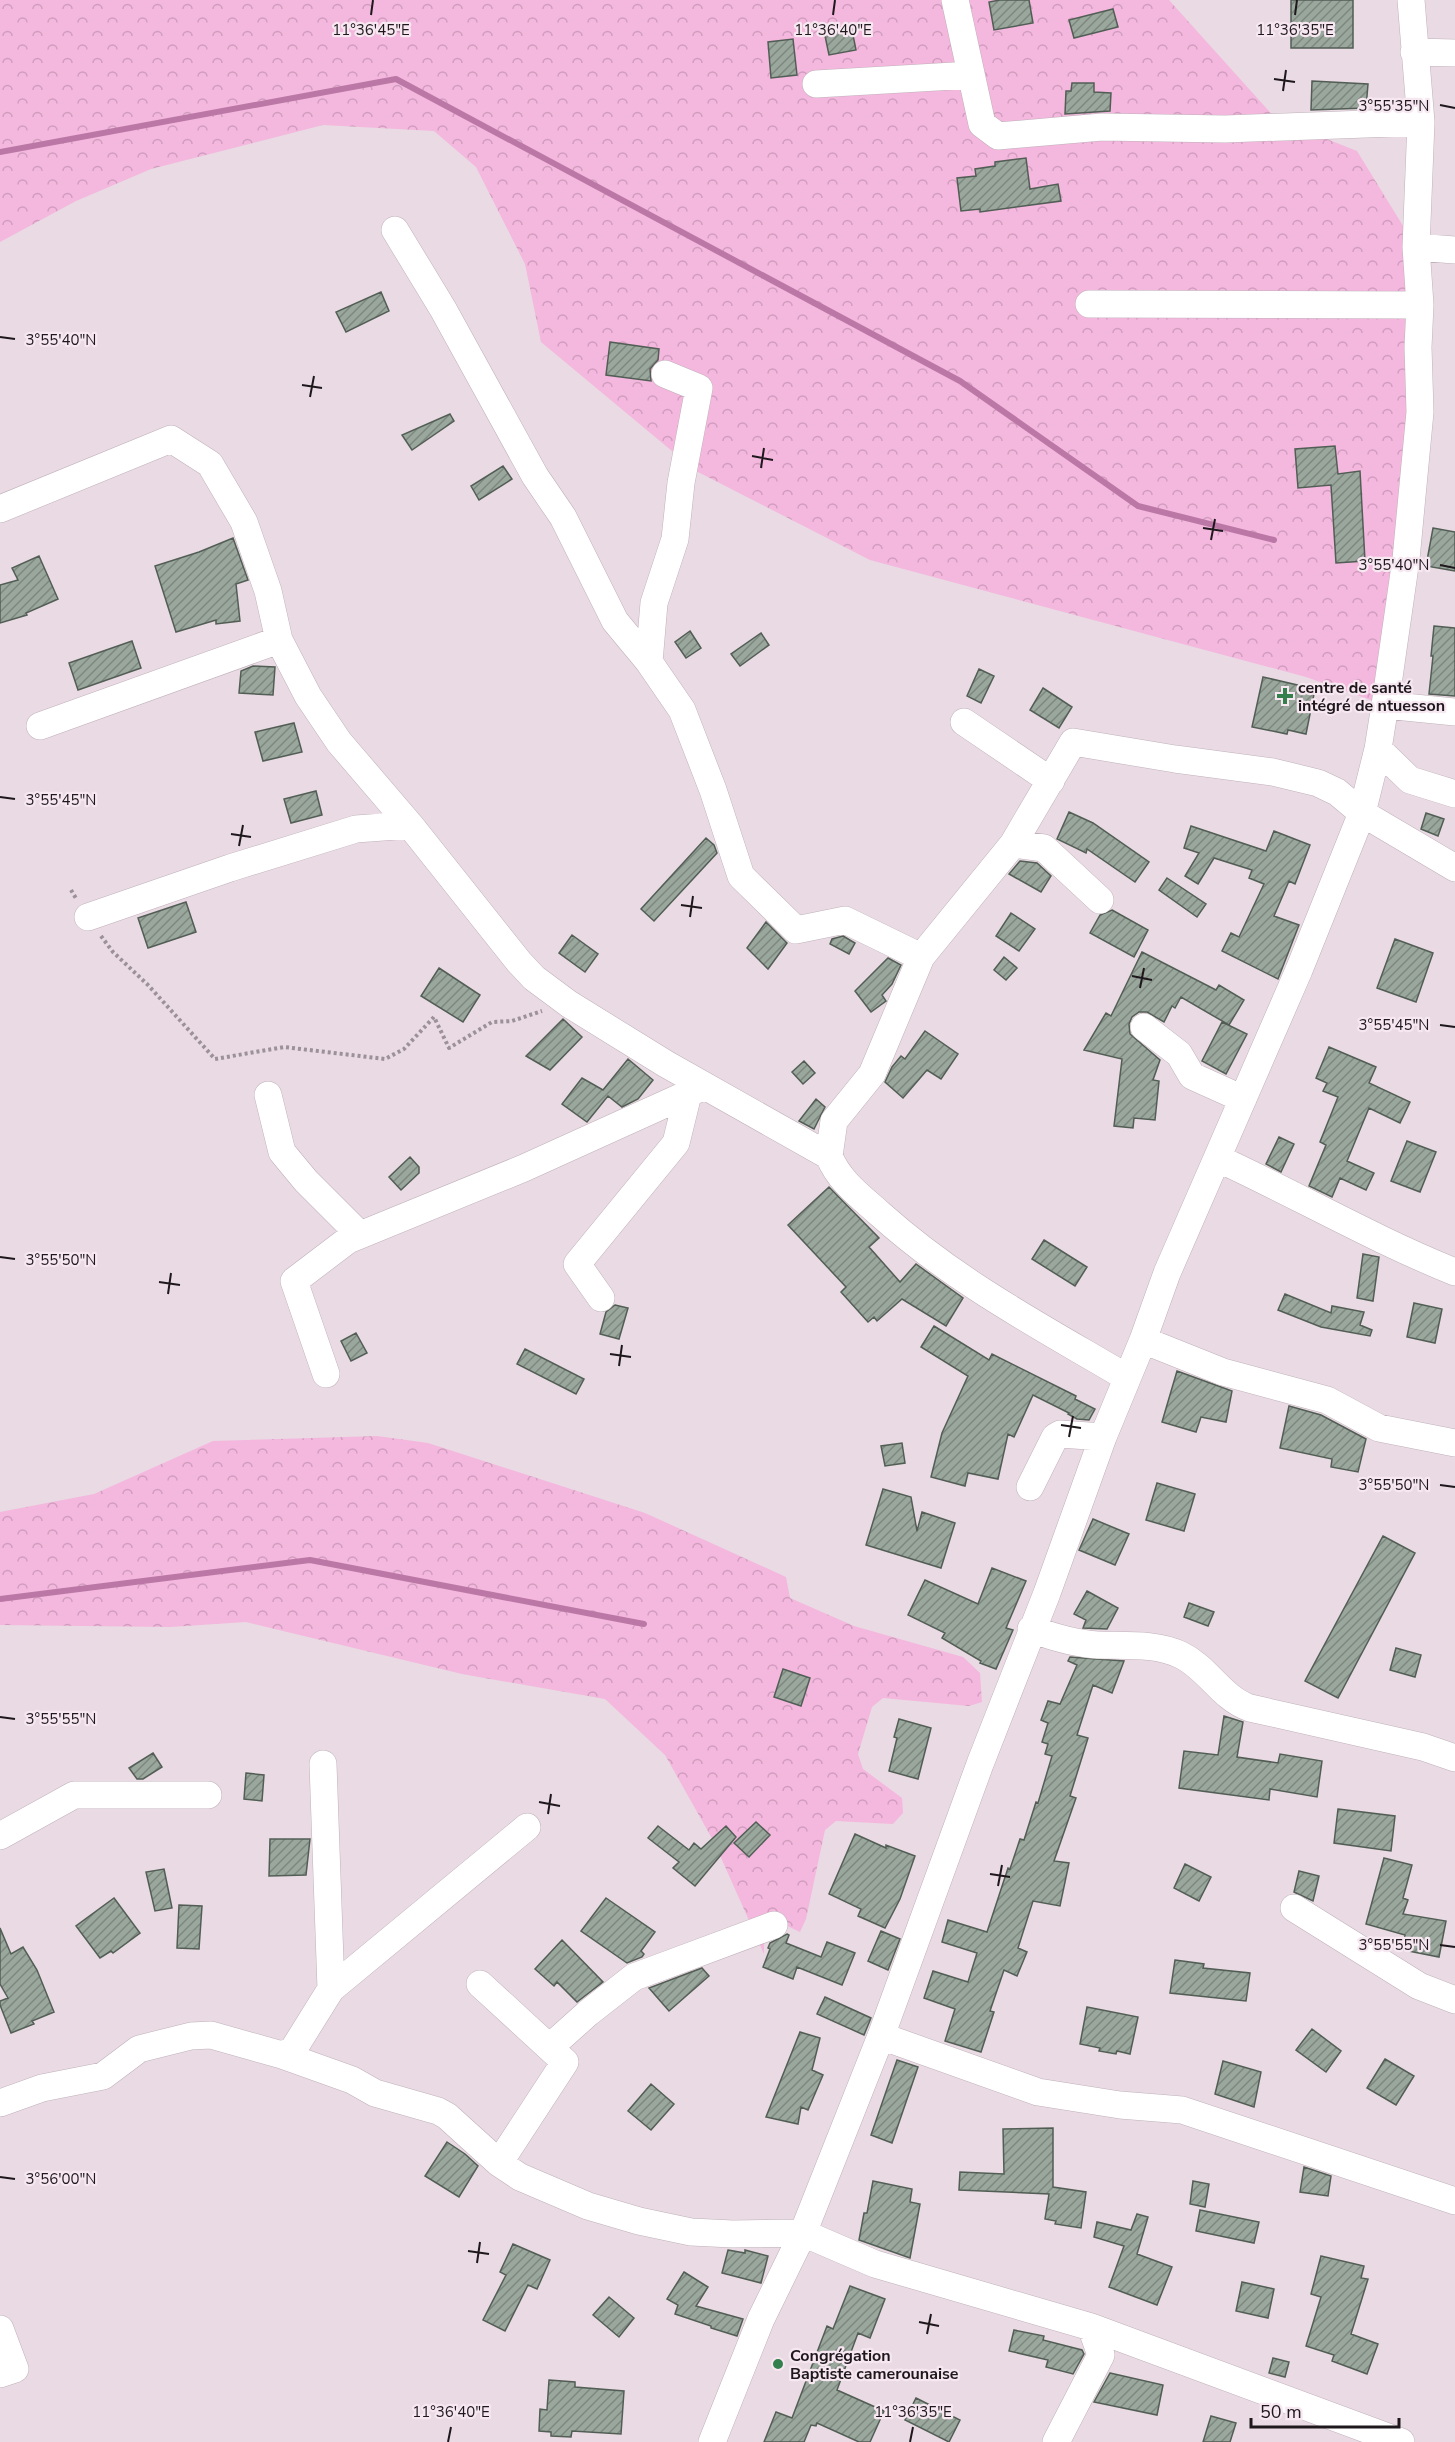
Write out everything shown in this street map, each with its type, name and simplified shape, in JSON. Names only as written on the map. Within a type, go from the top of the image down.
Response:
[{"type":"street","points":[[955,0],[982,123],[999,136],[1102,127],[1247,128],[1421,123]]},
{"type":"street","points":[[712,2442],[761,2319],[803,2233],[881,2036],[1031,1629],[1047,1593],[1103,1437],[1143,1340],[1167,1273],[1299,970],[1362,813],[1378,749],[1385,705],[1406,559],[1420,412],[1418,348],[1420,305],[1416,247],[1421,123],[1411,0]]},
{"type":"street","points":[[1414,52],[1455,53]]},
{"type":"street","points":[[816,84],[971,75]]},
{"type":"street","points":[[395,230],[443,309],[535,476],[563,517],[615,621],[649,662],[682,710],[713,790],[741,876],[796,930],[845,920],[921,957]]},
{"type":"street","points":[[1416,247],[1455,250]]},
{"type":"street","points":[[1089,304],[1420,305]]},
{"type":"street","points":[[649,662],[654,603],[675,539],[681,483],[699,388],[665,374]]},
{"type":"street","points":[[0,509],[171,439],[210,464],[244,522],[268,591],[279,640],[308,696],[339,742],[410,825],[519,962],[534,978],[569,1004],[697,1090],[829,1156]]},
{"type":"street","points":[[40,726],[279,640]]},
{"type":"street","points":[[1385,705],[1455,712]]},
{"type":"street","points":[[964,722],[1051,781]]},
{"type":"street","points":[[1126,1377],[997,1302],[941,1265],[911,1242],[845,1183],[834,1169],[829,1156],[834,1121],[872,1074],[921,957],[1013,844],[1073,742],[1273,772],[1318,783],[1337,792],[1362,813],[1455,868]]},
{"type":"street","points":[[1378,749],[1410,780],[1455,794]]},
{"type":"street","points":[[88,917],[230,868],[356,829],[410,825]]},
{"type":"street","points":[[1013,844],[1044,848],[1100,900]]},
{"type":"street","points":[[1144,1027],[1179,1054],[1192,1076],[1243,1099]]},
{"type":"street","points":[[326,1374],[294,1281],[348,1240],[524,1168],[697,1090]]},
{"type":"street","points":[[601,1298],[577,1264],[676,1143],[697,1090]]},
{"type":"street","points":[[268,1095],[282,1152],[306,1181],[360,1235]]},
{"type":"street","points":[[1217,1158],[1399,1249],[1455,1272]]},
{"type":"street","points":[[1143,1340],[1223,1372],[1327,1400],[1379,1428],[1455,1443]]},
{"type":"street","points":[[1030,1487],[1055,1437],[1060,1434],[1103,1437]]},
{"type":"street","points":[[1031,1629],[1059,1639],[1096,1645],[1127,1645],[1165,1650],[1190,1661],[1234,1703],[1242,1706],[1423,1747],[1455,1758]]},
{"type":"street","points":[[323,1764],[331,1989]]},
{"type":"street","points":[[0,1836],[74,1795],[208,1795]]},
{"type":"street","points":[[282,2055],[293,2050],[331,1989],[527,1827]]},
{"type":"street","points":[[1294,1908],[1419,1986],[1455,2000]]},
{"type":"street","points":[[550,2047],[634,1977],[774,1925]]},
{"type":"street","points":[[480,1984],[566,2062],[500,2163]]},
{"type":"street","points":[[0,2103],[42,2088],[103,2076],[139,2049],[191,2036],[211,2035],[282,2055],[352,2080],[375,2093],[438,2111],[447,2116],[500,2163],[520,2177],[553,2193],[639,2221],[691,2232],[803,2233],[875,2264],[1091,2326],[1401,2442]]},
{"type":"street","points":[[881,2036],[1038,2092],[1120,2105],[1182,2110],[1455,2201]]},
{"type":"street","points":[[1056,2442],[1101,2355],[1091,2326]]},
{"type":"street","points":[[0,2329],[15,2369],[0,2374]]},
{"type":"path","points":[[71,890],[113,952],[148,985],[215,1059],[284,1047],[385,1059],[405,1049],[434,1017],[449,1048],[492,1022],[512,1021],[569,1004]]},
{"type":"green space","points":[[0,0],[1169,0],[1276,119],[1357,151],[1416,247],[1420,305],[1385,705],[1306,677],[870,560],[696,471],[541,342],[525,264],[476,167],[434,131],[323,125],[151,169],[76,201],[0,242]]},
{"type":"green space","points":[[377,1436],[428,1443],[645,1513],[786,1577],[790,1598],[854,1626],[963,1657],[980,1673],[982,1702],[969,1706],[883,1698],[872,1707],[858,1754],[863,1769],[902,1798],[903,1813],[893,1824],[836,1821],[825,1830],[806,1919],[800,1932],[779,1922],[764,1930],[764,1954],[714,1842],[665,1755],[605,1699],[462,1674],[246,1622],[170,1627],[0,1625],[0,1512],[94,1494],[213,1441]]},
{"type":"building","points":[[1029,0],[1033,23],[994,30],[989,2]]},
{"type":"building","points":[[1291,0],[1353,0],[1353,48],[1291,48]]},
{"type":"building","points":[[1113,9],[1118,27],[1074,38],[1069,20]]},
{"type":"building","points":[[851,25],[856,50],[829,55],[824,31]]},
{"type":"building","points":[[793,39],[797,75],[771,78],[768,42]]},
{"type":"building","points":[[1312,81],[1368,84],[1366,108],[1311,110]]},
{"type":"building","points":[[1072,83],[1094,83],[1094,92],[1111,93],[1110,111],[1065,114],[1066,91],[1071,91]]},
{"type":"building","points":[[1026,158],[1030,189],[1058,184],[1061,201],[980,212],[980,209],[961,211],[957,178],[976,176],[975,169],[995,166],[995,162]]},
{"type":"building","points":[[381,292],[389,311],[346,332],[336,312]]},
{"type":"building","points":[[610,342],[659,349],[658,360],[650,369],[651,381],[606,375]]},
{"type":"building","points":[[450,414],[454,421],[412,450],[402,435]]},
{"type":"building","points":[[1335,446],[1338,474],[1360,471],[1365,561],[1336,563],[1331,485],[1298,488],[1295,449]]},
{"type":"building","points":[[503,466],[512,479],[479,500],[471,486]]},
{"type":"building","points":[[1433,528],[1455,532],[1455,571],[1426,566]]},
{"type":"building","points":[[233,538],[248,580],[236,584],[240,621],[216,624],[216,620],[176,632],[155,566]]},
{"type":"building","points":[[39,556],[58,599],[26,613],[27,615],[0,623],[0,585],[18,580],[12,568]]},
{"type":"building","points":[[1434,626],[1455,628],[1455,696],[1429,694]]},
{"type":"building","points":[[690,631],[701,648],[686,658],[675,642]]},
{"type":"building","points":[[761,633],[769,645],[740,666],[731,654]]},
{"type":"building","points":[[132,641],[141,668],[78,690],[69,663]]},
{"type":"building","points":[[253,666],[275,667],[273,695],[239,693],[241,671]]},
{"type":"building","points":[[979,669],[994,676],[981,703],[967,696]]},
{"type":"building","points":[[1263,677],[1315,689],[1306,734],[1288,730],[1287,734],[1252,727]]},
{"type":"building","points":[[1043,688],[1072,707],[1059,728],[1030,710]]},
{"type":"building","points":[[294,723],[302,752],[263,761],[255,732]]},
{"type":"building","points":[[316,791],[322,815],[291,823],[284,799]]},
{"type":"building","points":[[1069,812],[1093,823],[1149,862],[1135,882],[1087,849],[1086,853],[1057,839]]},
{"type":"building","points":[[1426,813],[1444,819],[1438,836],[1421,829]]},
{"type":"building","points":[[1191,826],[1266,851],[1274,831],[1310,845],[1295,884],[1289,881],[1274,916],[1299,925],[1278,979],[1222,951],[1231,933],[1239,937],[1264,884],[1249,878],[1252,870],[1214,858],[1198,884],[1185,876],[1199,853],[1184,848]]},
{"type":"building","points":[[706,838],[714,845],[717,853],[654,921],[641,909]]},
{"type":"building","points":[[1020,861],[1037,863],[1051,876],[1041,892],[1009,874]]},
{"type":"building","points":[[1167,878],[1206,904],[1197,917],[1159,890]]},
{"type":"building","points":[[186,902],[196,932],[148,948],[138,918]]},
{"type":"building","points":[[1112,910],[1148,930],[1134,957],[1090,933],[1100,915]]},
{"type":"building","points":[[1011,913],[1035,929],[1019,951],[996,936]]},
{"type":"building","points":[[766,922],[787,943],[768,969],[747,948]]},
{"type":"building","points":[[572,935],[598,954],[585,972],[559,953]]},
{"type":"building","points":[[843,936],[855,943],[849,954],[830,944],[832,939]]},
{"type":"building","points":[[1395,939],[1433,953],[1416,1002],[1377,988]]},
{"type":"building","points":[[1142,952],[1216,990],[1219,985],[1244,1000],[1229,1025],[1181,997],[1175,1008],[1172,1006],[1164,1022],[1147,1012],[1139,1012],[1132,1017],[1129,1024],[1130,1034],[1160,1060],[1153,1080],[1159,1081],[1155,1120],[1134,1118],[1133,1128],[1114,1126],[1122,1059],[1084,1050],[1106,1013],[1111,1016]]},
{"type":"building","points":[[1004,957],[1017,968],[1006,980],[994,970]]},
{"type":"building","points":[[888,958],[901,965],[892,984],[882,995],[886,1001],[871,1012],[855,991]]},
{"type":"building","points":[[439,968],[480,995],[463,1022],[421,996]]},
{"type":"building","points":[[563,1019],[582,1037],[550,1070],[526,1056]]},
{"type":"building","points":[[1222,1022],[1247,1034],[1226,1074],[1202,1061]]},
{"type":"building","points":[[925,1031],[958,1054],[941,1079],[927,1070],[903,1098],[885,1082],[892,1067],[901,1056],[905,1059]]},
{"type":"building","points":[[1329,1047],[1376,1067],[1369,1083],[1410,1102],[1400,1123],[1369,1108],[1347,1161],[1374,1173],[1366,1190],[1340,1178],[1332,1197],[1309,1186],[1326,1145],[1320,1142],[1338,1097],[1323,1091],[1327,1083],[1316,1078]]},
{"type":"building","points":[[628,1059],[653,1080],[638,1099],[622,1107],[608,1096],[587,1122],[562,1104],[582,1078],[603,1090]]},
{"type":"building","points":[[804,1061],[815,1073],[803,1084],[792,1072]]},
{"type":"building","points":[[816,1099],[825,1107],[814,1129],[799,1121]]},
{"type":"building","points":[[1279,1137],[1294,1144],[1281,1172],[1266,1164]]},
{"type":"building","points":[[1407,1141],[1436,1152],[1420,1192],[1391,1181]]},
{"type":"building","points":[[410,1157],[419,1167],[419,1173],[401,1190],[389,1177]]},
{"type":"building","points":[[829,1187],[879,1238],[869,1247],[900,1282],[916,1264],[963,1298],[946,1326],[902,1299],[877,1321],[874,1317],[868,1322],[841,1292],[846,1287],[788,1225]]},
{"type":"building","points":[[1044,1240],[1087,1267],[1075,1286],[1032,1259]]},
{"type":"building","points":[[1363,1254],[1379,1257],[1373,1301],[1357,1298]]},
{"type":"building","points":[[1285,1294],[1331,1313],[1332,1306],[1364,1312],[1360,1325],[1372,1330],[1370,1336],[1321,1327],[1278,1310]]},
{"type":"building","points":[[1414,1303],[1442,1309],[1435,1343],[1407,1337]]},
{"type":"building","points":[[615,1305],[628,1308],[619,1339],[600,1334],[606,1312]]},
{"type":"building","points":[[934,1326],[989,1360],[992,1354],[1076,1396],[1075,1399],[1095,1409],[1089,1420],[1077,1419],[1033,1395],[1014,1437],[1008,1434],[998,1479],[968,1473],[965,1486],[931,1477],[942,1433],[968,1376],[921,1347]]},
{"type":"building","points":[[356,1333],[367,1353],[351,1361],[341,1341]]},
{"type":"building","points":[[525,1349],[584,1379],[576,1394],[517,1364]]},
{"type":"building","points":[[1177,1371],[1232,1391],[1226,1422],[1201,1417],[1196,1432],[1162,1422]]},
{"type":"building","points":[[1289,1406],[1321,1415],[1366,1439],[1358,1472],[1331,1467],[1332,1459],[1280,1448]]},
{"type":"building","points":[[902,1443],[905,1463],[885,1466],[881,1446]]},
{"type":"building","points":[[1157,1483],[1195,1494],[1184,1531],[1146,1520]]},
{"type":"building","points":[[883,1489],[911,1497],[917,1531],[922,1512],[955,1523],[941,1568],[866,1545]]},
{"type":"building","points":[[1093,1519],[1129,1534],[1115,1565],[1079,1550]]},
{"type":"building","points":[[1383,1536],[1415,1553],[1338,1698],[1305,1681]]},
{"type":"building","points":[[992,1568],[1026,1581],[1006,1628],[1013,1630],[996,1669],[980,1663],[981,1661],[942,1638],[945,1633],[908,1615],[925,1580],[978,1604]]},
{"type":"building","points":[[1087,1591],[1118,1608],[1107,1629],[1083,1628],[1086,1620],[1074,1614]]},
{"type":"building","points":[[1189,1603],[1214,1612],[1208,1626],[1184,1617]]},
{"type":"building","points":[[1396,1648],[1421,1655],[1415,1677],[1390,1670]]},
{"type":"building","points":[[1070,1657],[1124,1661],[1112,1693],[1093,1685],[1077,1735],[1088,1738],[1070,1796],[1076,1798],[1054,1861],[1069,1863],[1060,1906],[1033,1901],[1018,1948],[1027,1952],[1017,1976],[1004,1970],[990,2011],[994,2012],[981,2052],[945,2041],[955,2009],[924,1998],[933,1971],[968,1982],[977,1953],[942,1942],[948,1920],[987,1932],[1008,1868],[1010,1869],[1020,1839],[1024,1840],[1036,1802],[1038,1803],[1052,1756],[1045,1754],[1048,1744],[1042,1742],[1048,1723],[1041,1720],[1048,1701],[1060,1704],[1077,1665],[1068,1661]]},
{"type":"building","points":[[783,1669],[810,1678],[801,1706],[774,1697]]},
{"type":"building","points":[[1224,1716],[1243,1722],[1237,1757],[1278,1763],[1280,1754],[1322,1761],[1317,1797],[1270,1789],[1269,1800],[1179,1788],[1184,1751],[1218,1755]]},
{"type":"building","points":[[899,1719],[931,1728],[918,1779],[889,1771]]},
{"type":"building","points":[[153,1753],[162,1767],[143,1779],[137,1779],[129,1768]]},
{"type":"building","points":[[246,1773],[264,1775],[262,1801],[244,1799]]},
{"type":"building","points":[[1338,1809],[1395,1816],[1391,1851],[1334,1843]]},
{"type":"building","points":[[756,1822],[770,1835],[749,1857],[734,1843]]},
{"type":"building","points":[[658,1826],[689,1850],[694,1843],[701,1849],[726,1826],[736,1837],[695,1886],[673,1868],[679,1862],[648,1838]]},
{"type":"building","points":[[855,1834],[886,1848],[886,1845],[915,1856],[900,1899],[885,1928],[858,1916],[861,1909],[829,1894]]},
{"type":"building","points":[[270,1839],[310,1839],[306,1875],[269,1876]]},
{"type":"building","points":[[1384,1858],[1412,1865],[1403,1898],[1408,1900],[1403,1914],[1446,1921],[1439,1957],[1403,1950],[1405,1935],[1366,1924]]},
{"type":"building","points":[[1185,1864],[1211,1877],[1199,1901],[1174,1888]]},
{"type":"building","points":[[164,1869],[172,1908],[155,1911],[146,1872]]},
{"type":"building","points":[[1299,1871],[1319,1876],[1313,1901],[1294,1892]]},
{"type":"building","points":[[114,1898],[140,1933],[113,1953],[111,1951],[100,1958],[76,1926]]},
{"type":"building","points":[[606,1898],[655,1932],[641,1951],[644,1954],[642,1957],[627,1963],[581,1931]]},
{"type":"building","points":[[179,1905],[202,1906],[199,1949],[177,1948]]},
{"type":"building","points":[[0,1928],[11,1954],[23,1947],[37,1970],[54,2012],[32,2021],[34,2024],[11,2033],[0,2005],[0,2001],[8,1998],[0,1984]]},
{"type":"building","points":[[881,1931],[900,1939],[888,1970],[868,1961]]},
{"type":"building","points":[[789,1935],[786,1943],[821,1957],[827,1942],[855,1953],[842,1985],[797,1967],[793,1979],[763,1967],[770,1943]]},
{"type":"building","points":[[562,1940],[603,1982],[577,2002],[557,1982],[554,1986],[535,1969]]},
{"type":"building","points":[[1175,1960],[1204,1964],[1203,1968],[1250,1973],[1246,2001],[1170,1993]]},
{"type":"building","points":[[702,1968],[709,1976],[669,2011],[649,1988]]},
{"type":"building","points":[[825,1997],[871,2018],[864,2035],[817,2014]]},
{"type":"building","points":[[1087,2007],[1138,2017],[1130,2054],[1099,2051],[1100,2048],[1080,2044]]},
{"type":"building","points":[[1312,2029],[1341,2051],[1326,2072],[1296,2050]]},
{"type":"building","points":[[800,2032],[820,2038],[812,2070],[823,2075],[808,2110],[801,2107],[798,2124],[766,2117]]},
{"type":"building","points":[[1385,2059],[1414,2076],[1396,2105],[1367,2088]]},
{"type":"building","points":[[897,2060],[918,2067],[892,2143],[871,2135]]},
{"type":"building","points":[[1223,2061],[1261,2072],[1254,2107],[1215,2094]]},
{"type":"building","points":[[651,2084],[674,2104],[651,2130],[628,2111]]},
{"type":"building","points":[[1053,2128],[1053,2187],[1086,2192],[1081,2228],[1055,2224],[1056,2221],[1045,2219],[1049,2194],[959,2190],[960,2172],[1004,2174],[1003,2129]]},
{"type":"building","points":[[447,2142],[478,2166],[459,2197],[425,2176]]},
{"type":"building","points":[[1304,2167],[1331,2176],[1328,2196],[1300,2192]]},
{"type":"building","points":[[873,2181],[912,2189],[910,2202],[920,2204],[910,2258],[859,2240]]},
{"type":"building","points":[[1193,2181],[1209,2184],[1205,2207],[1190,2204]]},
{"type":"building","points":[[1200,2210],[1259,2222],[1254,2243],[1196,2231]]},
{"type":"building","points":[[1137,2214],[1148,2217],[1137,2254],[1172,2267],[1157,2305],[1109,2287],[1124,2246],[1094,2237],[1097,2222],[1131,2230]]},
{"type":"building","points":[[513,2244],[550,2260],[537,2289],[528,2285],[505,2331],[483,2320],[506,2275],[500,2272]]},
{"type":"building","points":[[728,2250],[745,2253],[745,2250],[768,2256],[761,2283],[722,2273]]},
{"type":"building","points":[[1321,2256],[1364,2266],[1361,2278],[1368,2279],[1351,2334],[1378,2344],[1367,2374],[1332,2361],[1334,2355],[1306,2346],[1321,2297],[1311,2294]]},
{"type":"building","points":[[684,2272],[708,2287],[696,2306],[743,2319],[737,2336],[675,2314],[678,2305],[667,2299]]},
{"type":"building","points":[[1242,2282],[1274,2289],[1268,2318],[1236,2311]]},
{"type":"building","points":[[850,2286],[885,2299],[870,2338],[858,2333],[837,2390],[884,2411],[870,2442],[859,2442],[817,2423],[816,2426],[811,2425],[804,2442],[764,2442],[776,2412],[792,2418],[827,2326],[833,2329]]},
{"type":"building","points":[[609,2297],[634,2318],[619,2337],[593,2315]]},
{"type":"building","points":[[1014,2330],[1044,2336],[1043,2340],[1082,2350],[1084,2354],[1073,2374],[1046,2367],[1048,2360],[1009,2351]]},
{"type":"building","points":[[1273,2358],[1289,2362],[1285,2377],[1269,2373]]},
{"type":"building","points":[[1110,2373],[1163,2385],[1157,2415],[1094,2402]]},
{"type":"building","points":[[549,2380],[575,2382],[575,2387],[624,2391],[621,2434],[572,2431],[571,2437],[551,2436],[551,2432],[539,2431],[540,2409],[547,2410]]},
{"type":"building","points":[[916,2398],[960,2420],[949,2442],[905,2420]]},
{"type":"building","points":[[1211,2416],[1236,2423],[1230,2442],[1203,2442]]},
{"type":"waterway","points":[[0,152],[396,79],[960,381],[1138,506],[1274,540]]},
{"type":"waterway","points":[[0,1599],[310,1560],[644,1624]]},
{"type":"place","name":"centre de santé intégré de ntuesson","points":[[1285,696]]},
{"type":"place","name":"Congrégation Baptiste camerounaise","points":[[778,2364]]}]
